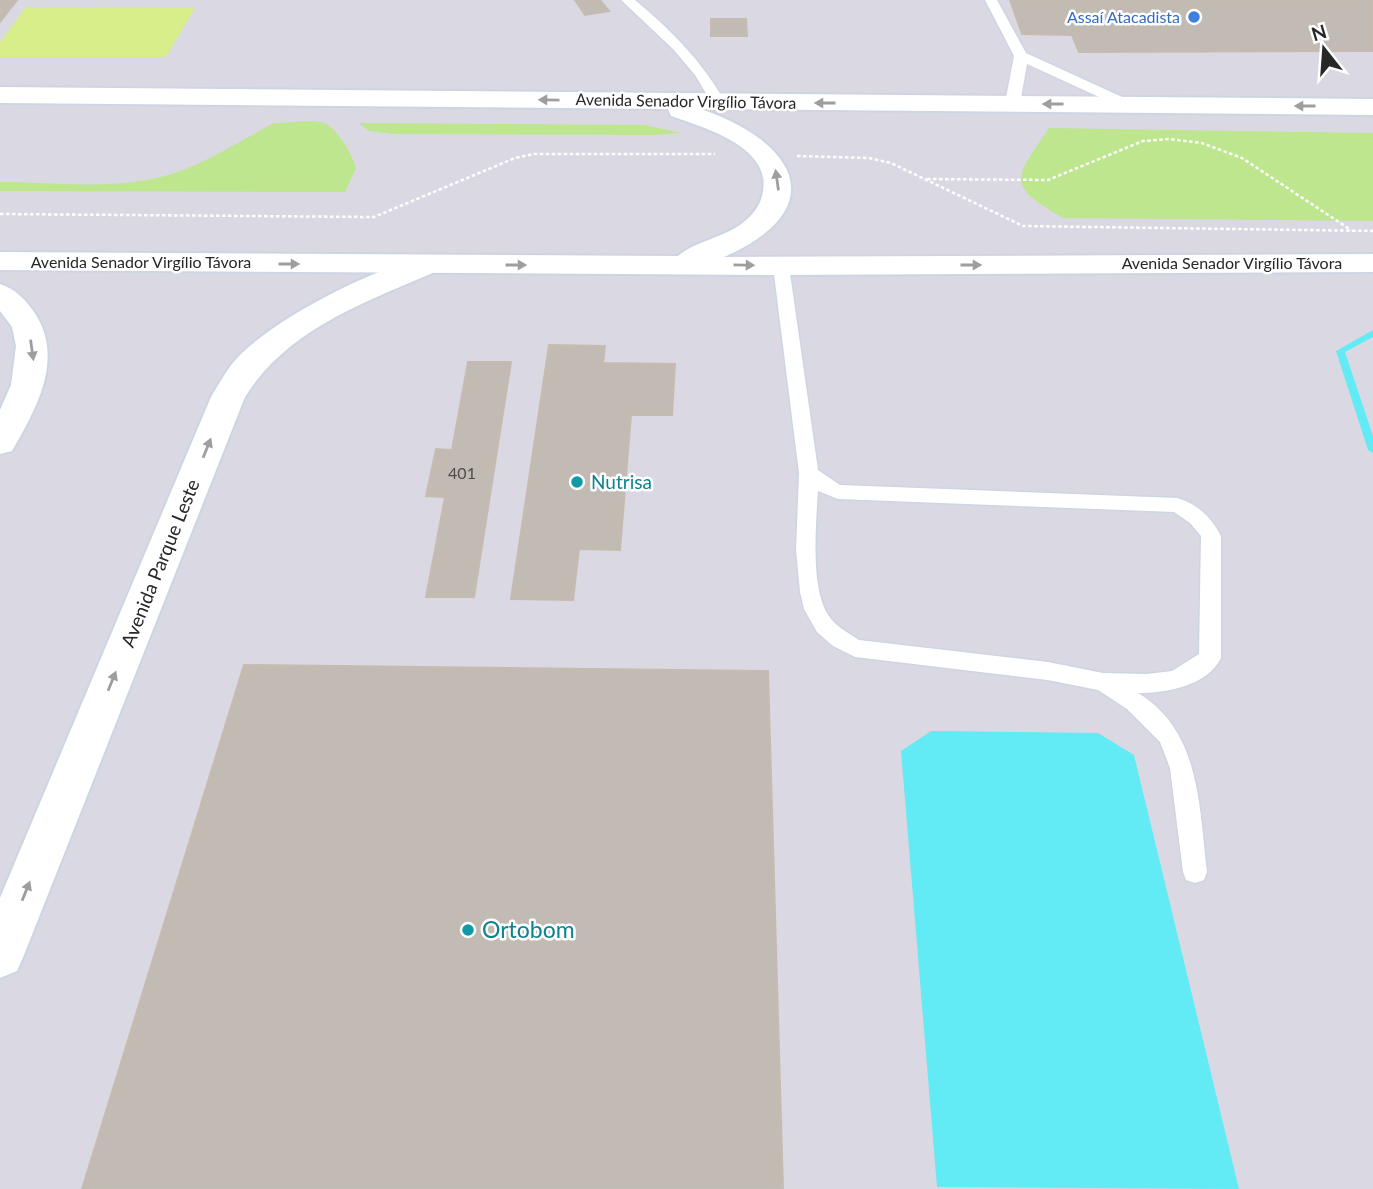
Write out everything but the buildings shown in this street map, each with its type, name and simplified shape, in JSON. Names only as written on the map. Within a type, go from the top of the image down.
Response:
[{"type":"main road","name":"Avenida Senador Virgílio Távora","points":[[0,95],[1373,107]]},
{"type":"main road","points":[[654,101],[725,127],[766,155],[776,169],[780,187],[774,205],[754,228],[726,244],[678,265]]},
{"type":"main road","name":"Avenida Senador Virgílio Távora","points":[[0,261],[781,266],[1373,262]]},
{"type":"main road","name":"Avenida Parque Leste","points":[[0,955],[228,397],[251,363],[290,330],[344,300],[426,265]]},
{"type":"main road","points":[[0,294],[26,320],[35,358],[18,411],[0,442]]},
{"type":"lane","points":[[627,0],[670,36],[696,66],[718,102]]},
{"type":"lane","points":[[991,0],[1021,56],[1020,72],[1013,90],[1013,104]]},
{"type":"lane","points":[[1021,56],[1128,105]]},
{"type":"lane","points":[[781,266],[809,473],[807,576],[818,619],[832,634],[855,648],[1048,671],[1103,682],[1165,684],[1195,673],[1210,658],[1211,536],[1202,521],[1192,512],[1177,505],[838,492],[824,486],[809,473]]},
{"type":"lane","points":[[1103,682],[1135,702],[1169,736],[1182,768],[1195,872]]},
{"type":"path","points":[[923,179],[1048,180],[1143,141],[1169,139],[1202,143],[1242,158],[1352,230]]},
{"type":"path","points":[[0,215],[374,217],[515,158],[534,154],[766,155],[869,158],[891,163],[1023,226],[1373,231]]},
{"type":"shaded area","points":[[0,0],[1373,0],[1373,1189],[0,1189]]},
{"type":"green space","points":[[26,7],[195,8],[166,57],[0,57],[0,42]]},
{"type":"green space","points":[[307,121],[329,126],[348,149],[356,168],[345,192],[0,191],[0,182],[114,184],[152,179],[184,170],[274,123]]},
{"type":"green space","points":[[359,123],[645,125],[681,133],[393,134],[369,131]]},
{"type":"green space","points":[[1049,128],[1373,133],[1373,221],[1063,218],[1031,197],[1021,179],[1029,159]]},
{"type":"water","points":[[931,731],[1098,733],[1134,755],[1239,1189],[937,1187],[901,751]]},
{"type":"waterway","points":[[1373,333],[1340,351],[1373,450]]},
{"type":"place","name":"Assaí Atacadista","points":[[1194,17]]},
{"type":"place","name":"Nutrisa","points":[[577,482]]},
{"type":"place","name":"Ortobom","points":[[468,930]]}]
